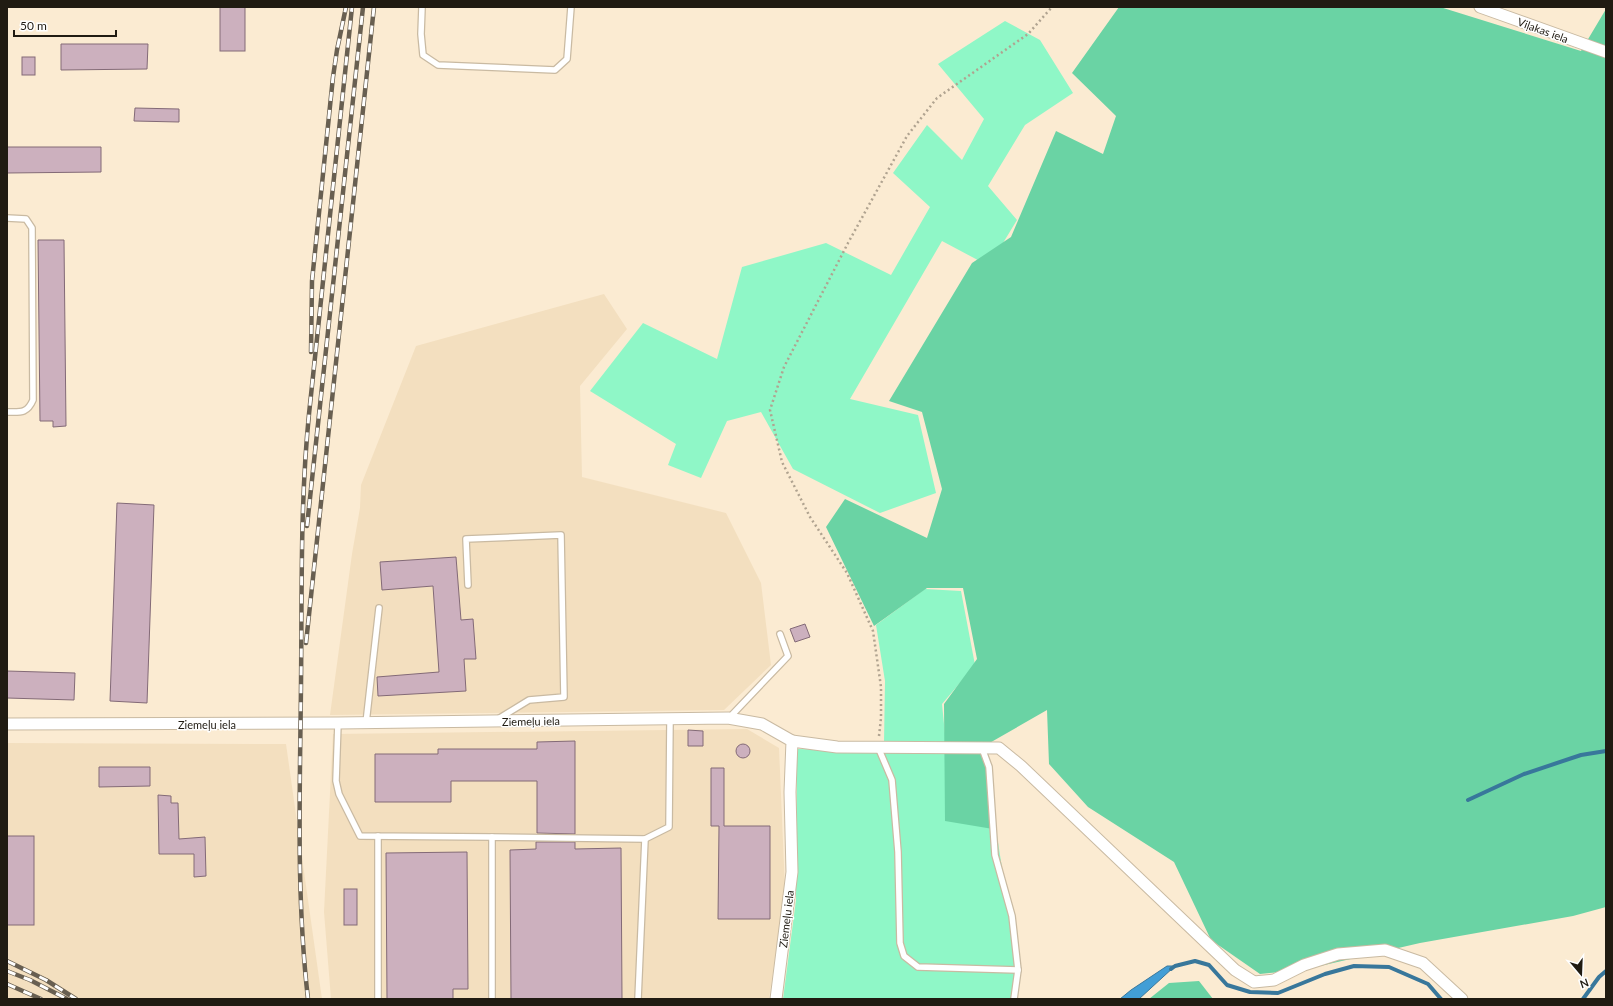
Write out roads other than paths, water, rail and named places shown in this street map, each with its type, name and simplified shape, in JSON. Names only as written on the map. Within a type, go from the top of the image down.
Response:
[{"type":"street","name":"Viļakas iela","points":[[1480,7],[1606,52]]},
{"type":"street","name":"Ziemeļu iela","points":[[7,724],[493,722],[728,718],[762,724],[792,741],[790,792],[792,872],[776,999]]},
{"type":"street","points":[[792,741],[837,747],[999,748],[1021,766],[1236,970],[1254,982],[1274,980],[1304,964],[1338,954],[1385,950],[1423,963],[1462,999]]},
{"type":"lane","points":[[422,7],[421,34],[424,56],[438,65],[555,70],[568,59],[571,7]]},
{"type":"lane","points":[[7,218],[26,219],[32,228],[33,400],[30,408],[21,412],[7,412]]},
{"type":"lane","points":[[468,585],[466,539],[561,535],[564,696],[529,700],[493,722]]},
{"type":"lane","points":[[366,723],[379,608]]},
{"type":"lane","points":[[728,718],[788,656],[780,634]]},
{"type":"lane","points":[[338,723],[336,781],[340,794],[360,836],[645,839],[669,827],[670,720]]},
{"type":"lane","points":[[878,747],[892,780],[898,852],[900,943],[904,956],[918,967],[1018,970]]},
{"type":"lane","points":[[982,748],[989,767],[995,856],[1012,916],[1018,970],[1014,999]]},
{"type":"lane","points":[[378,836],[378,999]]},
{"type":"lane","points":[[492,837],[492,999]]},
{"type":"lane","points":[[638,999],[645,839]]},
{"type":"water","points":[[1167,966],[1175,966],[1139,999],[1120,999],[1131,990]]},
{"type":"waterway","points":[[1468,800],[1524,774],[1581,755],[1606,751]]},
{"type":"waterway","points":[[1171,969],[1175,966],[1195,961],[1209,965],[1227,985],[1250,992],[1278,993],[1325,974],[1354,966],[1389,967],[1428,984],[1441,999]]},
{"type":"waterway","points":[[1583,999],[1599,977],[1606,971]]},
{"type":"railway","points":[[311,352],[312,281],[333,77],[346,7]]},
{"type":"railway","points":[[308,999],[304,960],[300,882],[302,550],[304,482],[309,414],[352,7]]},
{"type":"railway","points":[[307,526],[363,7]]},
{"type":"railway","points":[[306,643],[374,7]]},
{"type":"railway","points":[[7,961],[46,980],[76,999]]},
{"type":"railway","points":[[7,971],[30,980],[67,999]]},
{"type":"railway","points":[[7,984],[41,999]]}]
